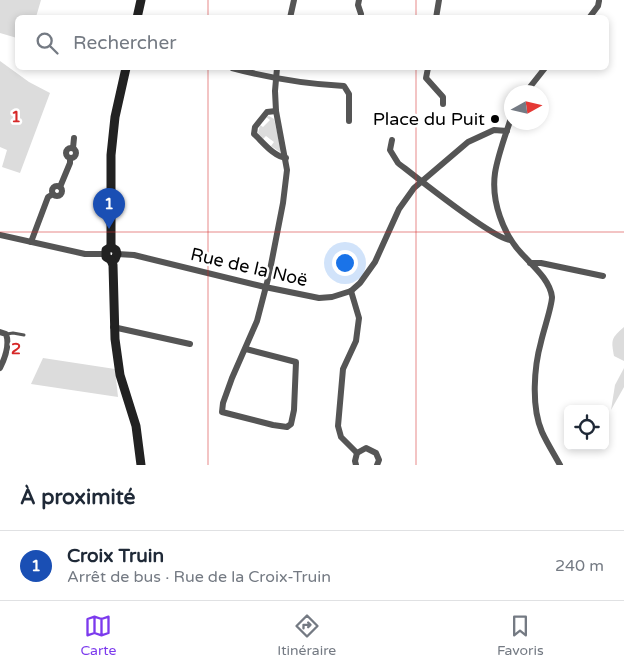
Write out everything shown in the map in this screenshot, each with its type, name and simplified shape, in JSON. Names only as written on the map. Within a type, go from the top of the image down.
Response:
[{"type":"main road","points":[[138,15],[141,0]]},
{"type":"main road","points":[[126,70],[115,117],[111,155],[113,327],[120,375],[136,426],[141,465]]},
{"type":"street","points":[[291,15],[294,0]]},
{"type":"street","points":[[359,0],[358,6],[361,14]]},
{"type":"street","points":[[436,15],[439,0]]},
{"type":"street","points":[[591,15],[600,0]]},
{"type":"street","points":[[241,70],[276,78],[344,86],[349,94],[349,121]]},
{"type":"street","points":[[246,349],[296,362],[294,410],[291,424],[287,427],[222,412],[223,403],[232,378],[257,321],[269,276],[283,203],[286,181],[286,158],[276,111],[277,70]]},
{"type":"street","points":[[428,70],[426,78],[443,98],[443,104]]},
{"type":"street","points":[[532,85],[543,70]]},
{"type":"street","points":[[276,111],[267,112],[255,127],[254,134],[280,157],[286,158]]},
{"type":"street","points":[[357,453],[341,437],[338,426],[343,369],[356,341],[359,318],[351,291],[360,283],[375,262],[406,197],[468,142],[494,130],[507,131],[495,171],[498,209],[510,240],[544,280],[552,299],[539,349],[534,383],[538,421],[560,465]]},
{"type":"street","points":[[30,242],[48,197],[53,194],[53,188],[60,187],[70,163],[70,158],[67,157],[66,152],[68,149],[73,148],[74,138]]},
{"type":"street","points":[[392,140],[390,150],[398,163],[421,182],[490,231],[510,240]]},
{"type":"street","name":"Rue de la Noë","points":[[0,235],[84,254],[134,255],[265,287],[319,298],[332,297],[351,291]]},
{"type":"street","points":[[530,263],[540,263],[603,276]]},
{"type":"street","points":[[113,327],[190,344]]},
{"type":"street","points":[[0,368],[5,358],[8,339],[3,333]]},
{"type":"street","points":[[356,465],[357,453],[363,448],[374,450],[378,456],[377,465]]},
{"type":"lane","points":[[3,333],[24,335]]},
{"type":"shaded area","points":[[0,0],[41,0],[37,15],[15,15],[15,37],[0,33]]},
{"type":"shaded area","points":[[0,61],[29,82],[50,93],[20,173],[2,167],[7,150],[0,147]]},
{"type":"shaded area","points":[[269,116],[274,119],[281,149],[280,152],[271,146],[274,142],[266,136],[263,139],[258,133],[260,125],[263,127],[270,120],[266,117]]},
{"type":"shaded area","points":[[624,327],[624,361],[614,356],[612,343],[614,337]]},
{"type":"shaded area","points":[[43,358],[115,369],[118,397],[31,384]]},
{"type":"shaded area","points":[[624,368],[624,387],[611,410],[615,385]]},
{"type":"place","name":"Place du Puit","points":[[495,119]]},
{"type":"place","name":"Croix Truin","points":[[109,229]]}]
